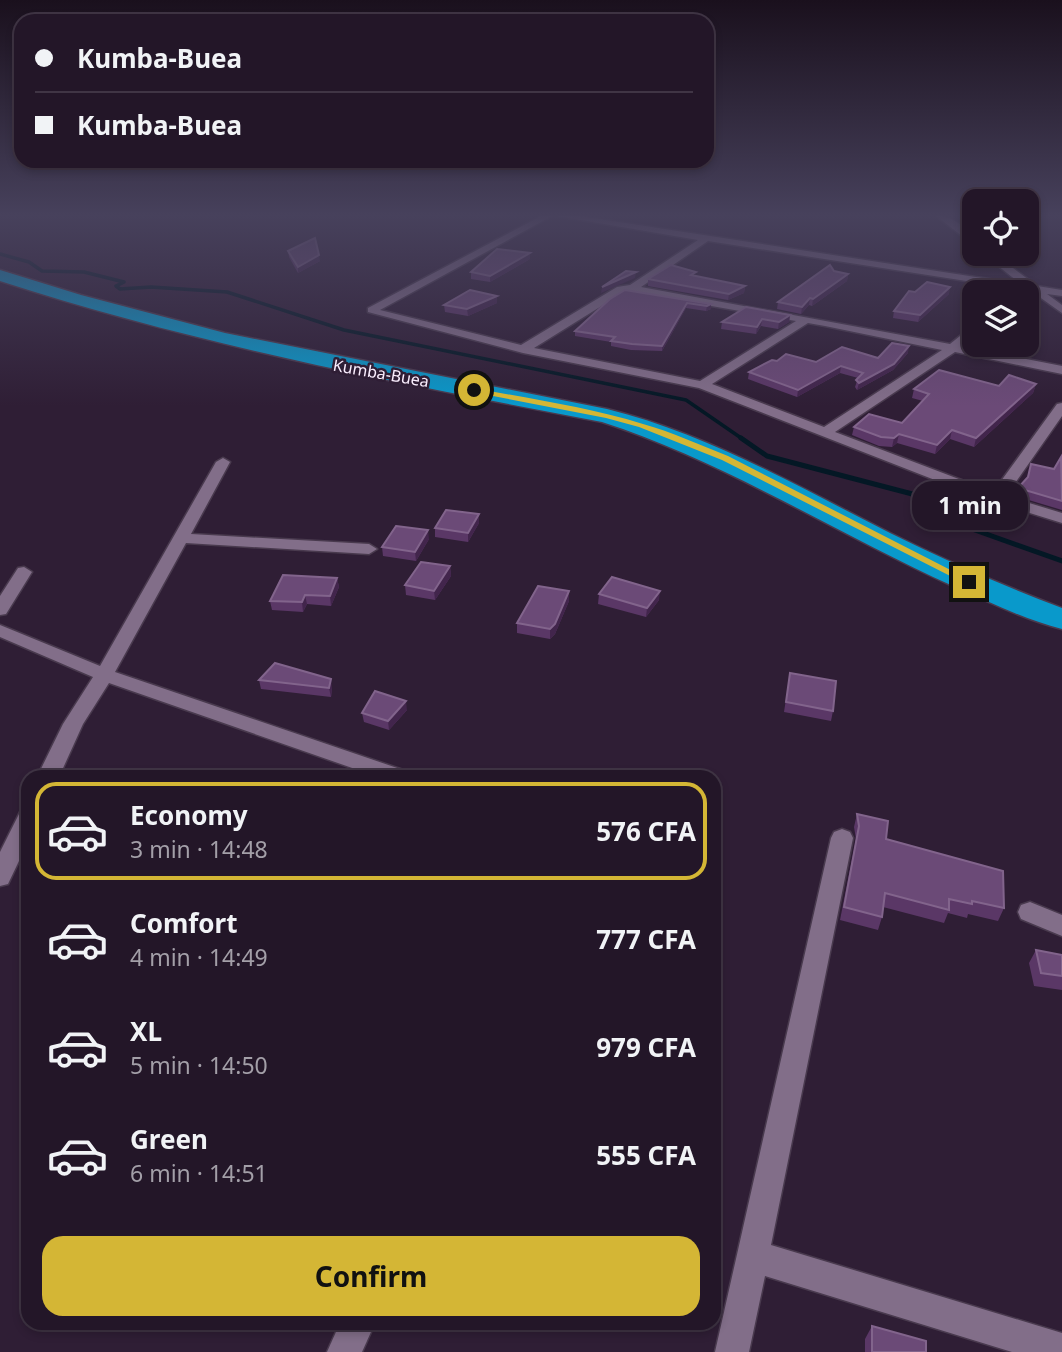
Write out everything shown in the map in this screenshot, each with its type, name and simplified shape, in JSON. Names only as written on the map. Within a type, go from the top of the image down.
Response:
[{"type":"highway","name":"Kumba-Buea","points":[[12,279],[65,297],[316,361],[594,414],[642,426],[725,458],[919,559],[994,593],[1062,619]]},
{"type":"street","points":[[429,279],[371,310],[523,349],[702,385],[823,434],[997,498],[1062,518]]},
{"type":"street","points":[[631,289],[646,279]]},
{"type":"street","points":[[523,349],[621,289],[631,289],[1062,370]]},
{"type":"street","points":[[1039,290],[1062,293]]},
{"type":"street","points":[[1039,298],[1062,310]]},
{"type":"street","points":[[702,385],[804,321]]},
{"type":"street","points":[[823,434],[962,339]]},
{"type":"street","points":[[997,498],[1062,407]]},
{"type":"street","points":[[51,770],[73,724],[104,675],[223,462]]},
{"type":"street","points":[[180,538],[369,549]]},
{"type":"street","points":[[0,610],[24,572]]},
{"type":"street","points":[[0,630],[104,675],[381,770]]},
{"type":"street","points":[[0,877],[21,833]]},
{"type":"street","points":[[732,1352],[755,1257],[842,838]]},
{"type":"street","points":[[1030,912],[1062,926]]},
{"type":"street","points":[[755,1257],[1062,1350]]},
{"type":"street","points":[[344,1352],[355,1330]]},
{"type":"building","points":[[649,279],[711,279],[745,286],[729,294]]},
{"type":"building","points":[[810,279],[841,279],[813,299],[810,298],[802,307],[778,302]]},
{"type":"building","points":[[927,282],[950,287],[920,315],[894,311],[909,291],[915,292]]},
{"type":"building","points":[[470,290],[497,296],[467,309],[444,305]]},
{"type":"building","points":[[625,290],[711,304],[707,306],[687,303],[662,346],[611,341],[615,337],[575,331],[610,299]]},
{"type":"building","points":[[746,307],[790,315],[779,322],[762,319],[757,327],[722,322]]},
{"type":"building","points":[[892,343],[909,346],[894,364],[859,383],[856,380],[863,373],[841,366],[798,390],[749,372],[772,360],[777,361],[786,354],[816,362],[842,347],[878,358]]},
{"type":"building","points":[[939,370],[999,386],[1009,375],[1036,384],[976,438],[952,430],[937,445],[899,434],[894,438],[881,437],[854,427],[869,414],[902,423],[929,394],[914,389]]},
{"type":"building","points":[[1061,457],[1062,501],[1018,488],[1028,477],[1031,464],[1054,469]]},
{"type":"building","points":[[446,510],[479,514],[468,533],[435,528]]},
{"type":"building","points":[[396,526],[428,530],[415,552],[382,547]]},
{"type":"building","points":[[421,562],[450,566],[434,591],[405,585]]},
{"type":"building","points":[[283,575],[337,578],[330,596],[305,595],[302,602],[270,601]]},
{"type":"building","points":[[612,577],[660,591],[647,608],[599,594]]},
{"type":"building","points":[[538,586],[569,591],[555,624],[550,629],[517,623]]},
{"type":"building","points":[[275,663],[331,679],[329,688],[259,680]]},
{"type":"building","points":[[790,673],[836,681],[833,711],[786,702]]},
{"type":"building","points":[[375,691],[406,701],[388,721],[362,713]]},
{"type":"building","points":[[857,814],[888,821],[886,839],[1003,871],[1004,908],[949,899],[949,910],[885,893],[882,917],[844,907],[859,826]]},
{"type":"building","points":[[1036,950],[1062,955],[1062,976],[1041,973]]},
{"type":"building","points":[[872,1326],[926,1341],[926,1352],[872,1352]]},
{"type":"waterway","points":[[112,279],[124,282],[116,286],[120,289],[151,287],[227,292],[344,330],[686,400],[744,440]]},
{"type":"waterway","points":[[741,438],[767,456],[920,496],[947,520],[1062,561]]},
{"type":"route","points":[[474,390],[607,416],[700,448],[725,458],[919,559],[969,582]]}]
